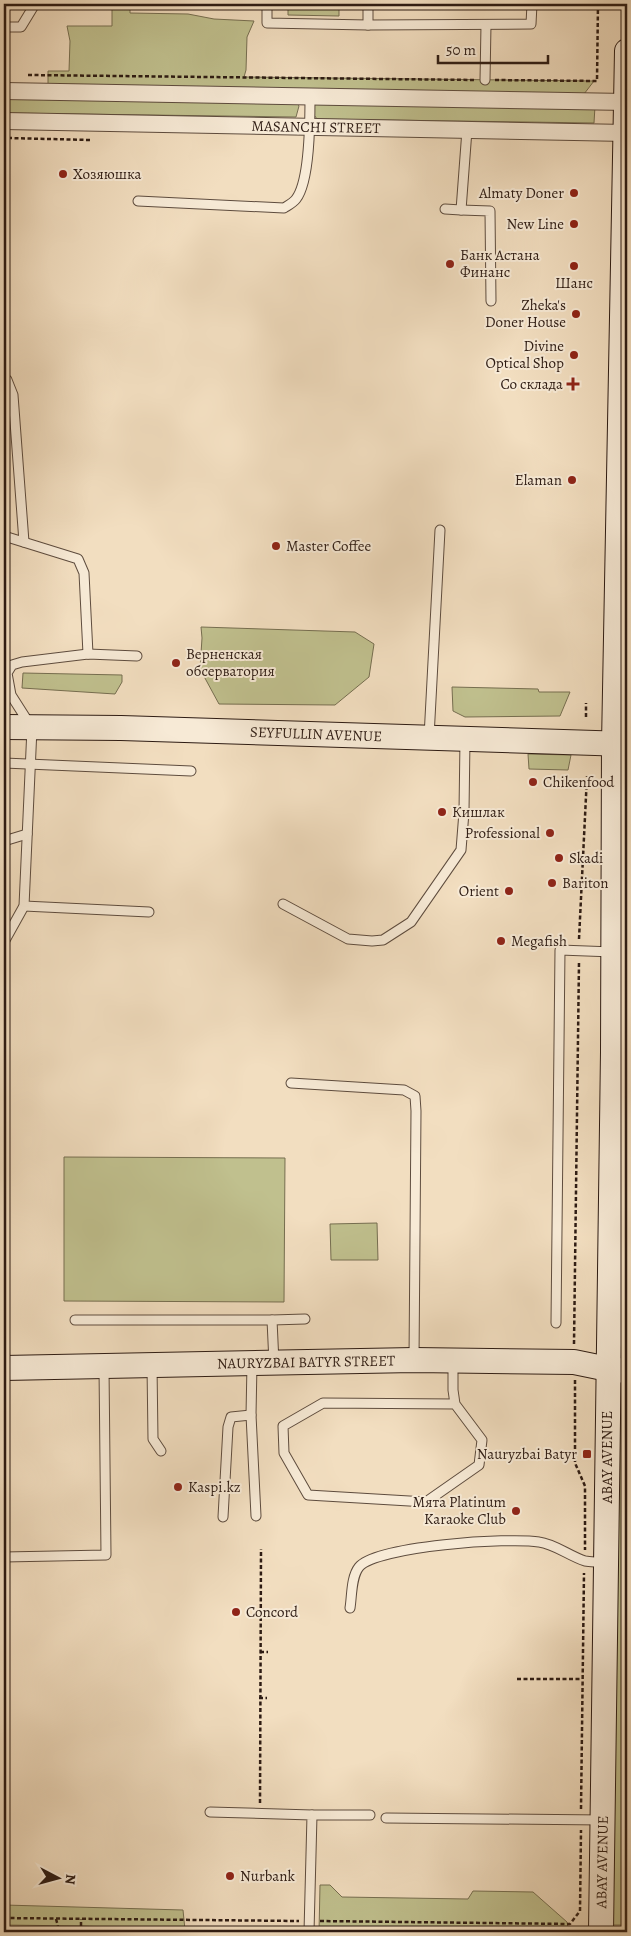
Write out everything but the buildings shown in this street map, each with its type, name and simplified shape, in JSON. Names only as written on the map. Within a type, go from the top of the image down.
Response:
[{"type":"main road","name":"ABAY AVENUE","points":[[601,1932],[607,1564],[618,1370],[613,952],[620,744],[627,51]]},
{"type":"main road","name":"SEYFULLIN AVENUE","points":[[4,727],[121,728],[620,744]]},
{"type":"main road","name":"NAURYZBAI BATYR STREET","points":[[4,1368],[454,1360],[574,1362],[618,1370]]},
{"type":"street","name":"MASANCHI STREET","points":[[4,91],[627,102]]},
{"type":"street","name":"MASANCHI STREET","points":[[4,121],[627,133]]},
{"type":"lane","points":[[4,27],[21,27],[35,4]]},
{"type":"lane","points":[[267,4],[267,23],[368,25],[531,24],[532,4]]},
{"type":"lane","points":[[368,4],[368,25]]},
{"type":"lane","points":[[485,80],[486,25]]},
{"type":"lane","points":[[138,201],[284,208],[296,200],[304,184],[310,96]]},
{"type":"lane","points":[[461,210],[467,130]]},
{"type":"lane","points":[[445,210],[490,211],[491,301]]},
{"type":"lane","points":[[4,377],[13,395],[24,542]]},
{"type":"lane","points":[[429,737],[440,530]]},
{"type":"lane","points":[[4,536],[78,559],[84,573],[88,654]]},
{"type":"lane","points":[[4,942],[24,906],[32,728],[10,695],[6,678],[7,672],[12,665],[88,654],[137,656]]},
{"type":"lane","points":[[283,904],[348,939],[384,940],[412,922],[461,850],[464,812],[465,738]]},
{"type":"lane","points":[[4,764],[31,763],[191,770]]},
{"type":"lane","points":[[4,841],[27,834]]},
{"type":"lane","points":[[24,906],[149,912]]},
{"type":"lane","points":[[556,1323],[560,950],[613,952]]},
{"type":"lane","points":[[291,1083],[404,1090],[414,1096],[416,1110],[414,1360]]},
{"type":"lane","points":[[75,1320],[305,1319]]},
{"type":"lane","points":[[256,1516],[251,1415],[272,1320]]},
{"type":"lane","points":[[454,1360],[453,1390],[455,1404],[482,1440],[479,1465],[426,1502],[308,1495],[284,1453],[283,1426],[323,1403],[455,1404]]},
{"type":"lane","points":[[4,1557],[106,1555],[104,1366]]},
{"type":"lane","points":[[152,1366],[152,1431],[153,1439],[161,1451]]},
{"type":"lane","points":[[222,1517],[228,1427],[231,1416],[251,1415]]},
{"type":"lane","points":[[350,1608],[354,1579],[360,1566],[370,1559],[385,1554],[467,1542],[540,1542],[585,1561],[607,1564]]},
{"type":"lane","points":[[210,1812],[370,1815]]},
{"type":"lane","points":[[309,1932],[312,1815]]},
{"type":"lane","points":[[386,1818],[603,1820]]},
{"type":"path","points":[[23,74],[597,81],[598,4]]},
{"type":"path","points":[[4,138],[91,140]]},
{"type":"path","points":[[586,703],[586,716]]},
{"type":"path","points":[[260,1813],[261,1549]]},
{"type":"path","points":[[261,1652],[268,1652]]},
{"type":"path","points":[[260,1698],[261,1652]]},
{"type":"path","points":[[254,1676],[259,1676]]},
{"type":"path","points":[[517,1679],[582,1680]]},
{"type":"path","points":[[260,1698],[268,1698]]},
{"type":"path","points":[[4,1918],[570,1924]]},
{"type":"path","points":[[56,1919],[58,1926]]},
{"type":"path","points":[[81,1926],[82,1919]]},
{"type":"green space","points":[[112,4],[130,4],[130,13],[188,14],[214,19],[254,21],[247,37],[244,77],[594,81],[584,94],[48,86],[48,71],[69,71],[70,41],[67,26],[112,26]]},
{"type":"green space","points":[[288,4],[339,4],[339,16],[288,15]]},
{"type":"green space","points":[[4,95],[296,101],[299,106],[296,117],[4,113]]},
{"type":"green space","points":[[312,103],[595,106],[594,123],[317,119],[312,112]]},
{"type":"green space","points":[[201,627],[355,632],[374,644],[369,677],[335,705],[219,704],[200,669]]},
{"type":"green space","points":[[23,673],[122,675],[122,682],[115,694],[22,688]]},
{"type":"green space","points":[[452,687],[538,689],[539,692],[570,692],[560,716],[465,717],[453,711]]},
{"type":"green space","points":[[528,754],[571,755],[568,770],[529,769]]},
{"type":"green space","points":[[625,776],[627,776],[627,1341],[619,1341]]},
{"type":"green space","points":[[64,1157],[285,1158],[284,1302],[64,1301]]},
{"type":"green space","points":[[377,1223],[378,1260],[331,1260],[330,1224]]},
{"type":"green space","points":[[619,1410],[627,1411],[627,1552],[622,1925],[613,1925]]},
{"type":"green space","points":[[320,1885],[330,1885],[342,1897],[468,1899],[473,1891],[533,1892],[567,1922],[569,1932],[319,1932]]},
{"type":"green space","points":[[4,1905],[183,1910],[185,1930],[4,1925]]},
{"type":"place","name":"Хозяюшка","points":[[63,174]]},
{"type":"place","name":"Almaty Doner","points":[[574,193]]},
{"type":"place","name":"New Line","points":[[574,224]]},
{"type":"place","name":"Банк Астана Финанс","points":[[450,264]]},
{"type":"place","name":"Шанс","points":[[574,266]]},
{"type":"place","name":"Zheka's Doner House","points":[[576,314]]},
{"type":"place","name":"Divine Optical Shop","points":[[574,355]]},
{"type":"place","name":"Со склада","points":[[573,384]]},
{"type":"place","name":"Elaman","points":[[572,480]]},
{"type":"place","name":"Master Coffee","points":[[276,546]]},
{"type":"place","name":"Верненская обсерватория","points":[[176,663]]},
{"type":"place","name":"Chikenfood","points":[[533,782]]},
{"type":"place","name":"Кишлак","points":[[442,812]]},
{"type":"place","name":"Professional","points":[[550,833]]},
{"type":"place","name":"Skadi","points":[[559,858]]},
{"type":"place","name":"Bariton","points":[[552,883]]},
{"type":"place","name":"Orient","points":[[509,891]]},
{"type":"place","name":"Megafish","points":[[501,941]]},
{"type":"place","name":"Nauryzbai Batyr","points":[[587,1454]]},
{"type":"place","name":"Kaspi.kz","points":[[178,1487]]},
{"type":"place","name":"Мята Platinum Karaoke Club","points":[[516,1511]]},
{"type":"place","name":"Concord","points":[[236,1612]]},
{"type":"place","name":"Nurbank","points":[[230,1876]]}]
